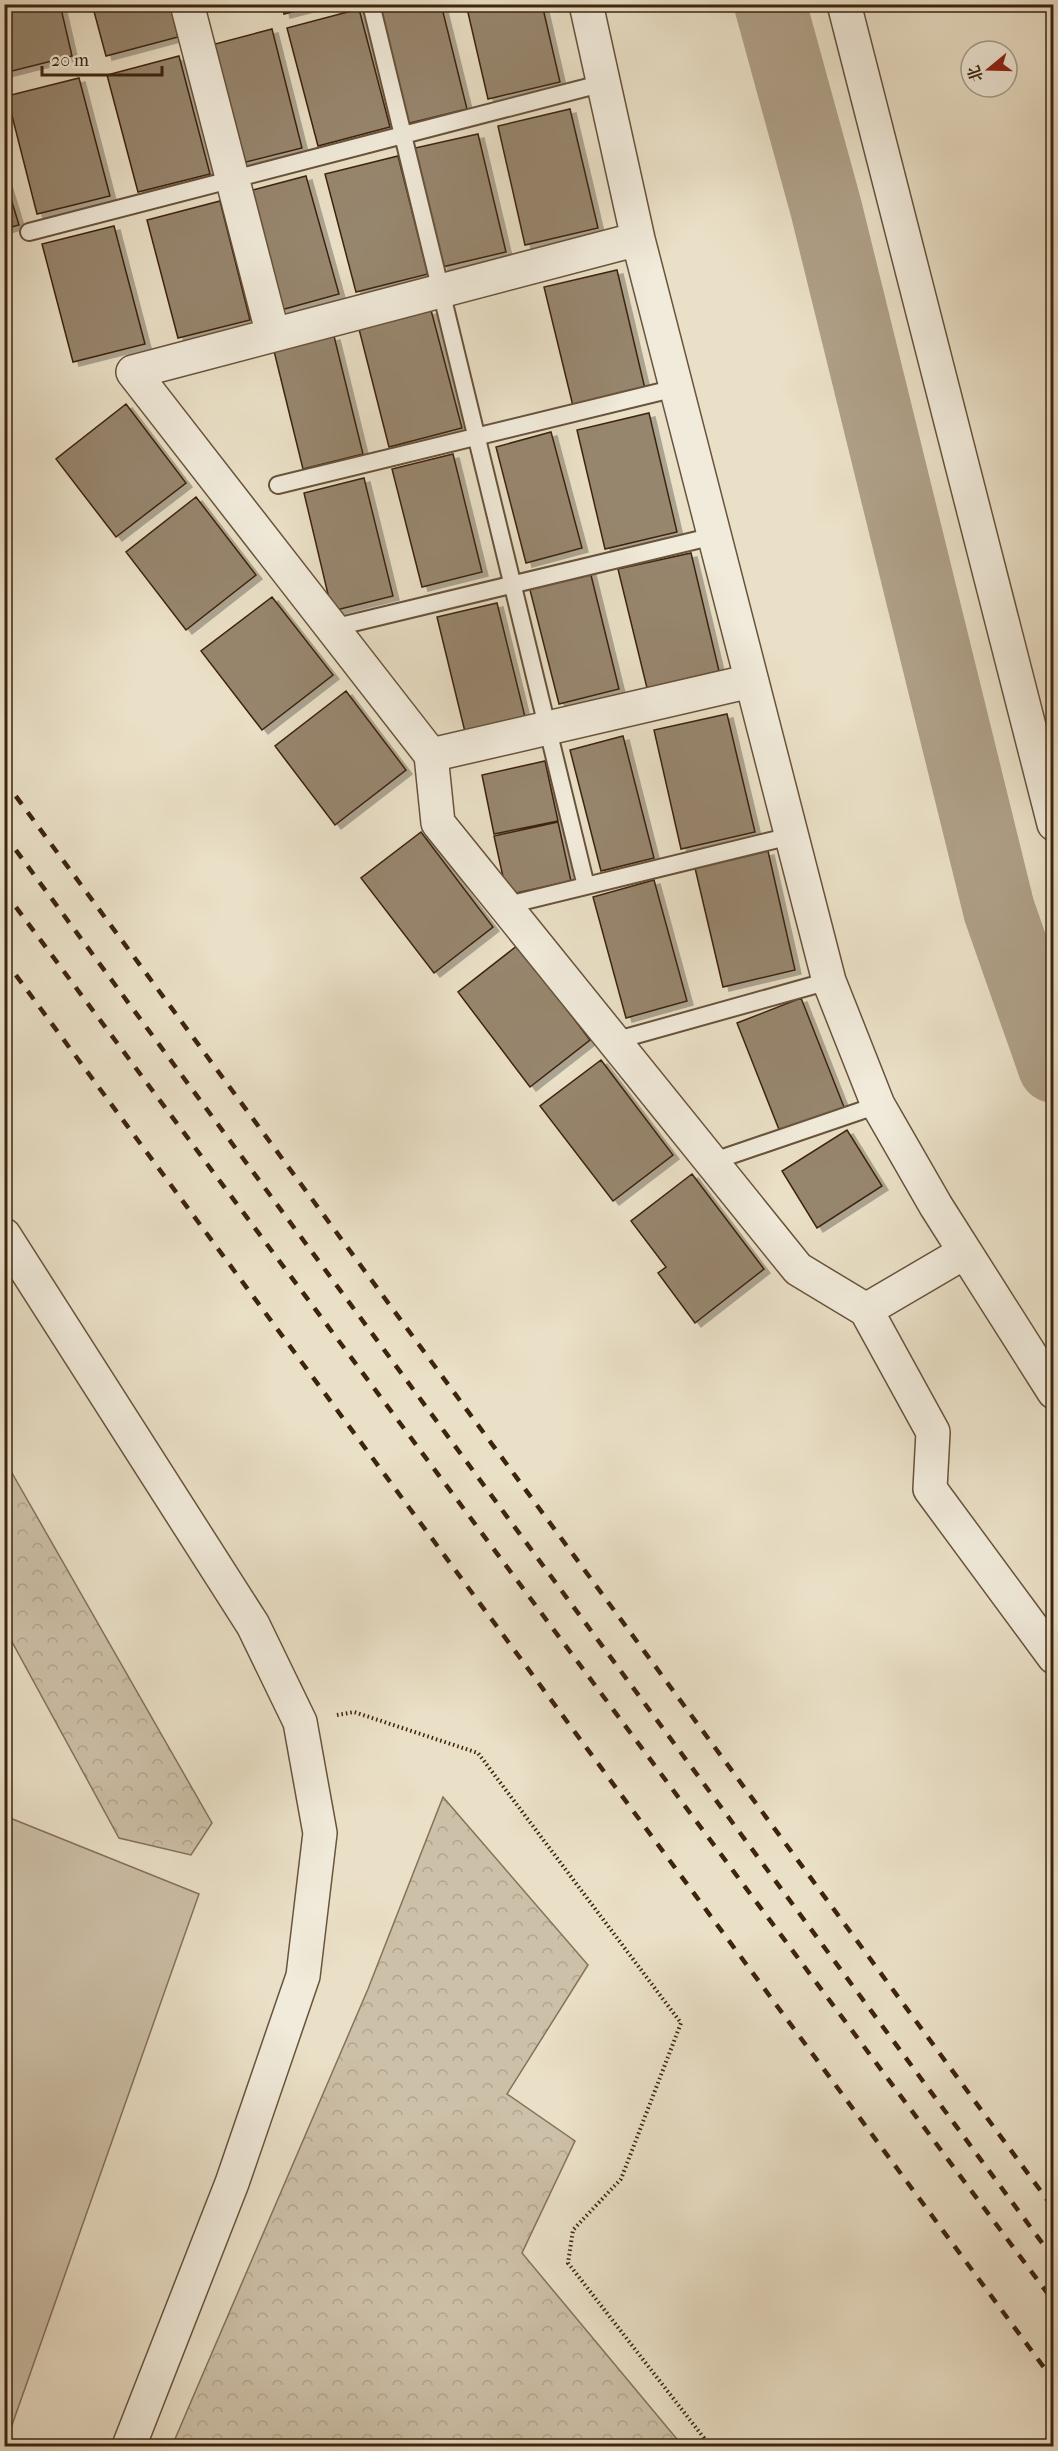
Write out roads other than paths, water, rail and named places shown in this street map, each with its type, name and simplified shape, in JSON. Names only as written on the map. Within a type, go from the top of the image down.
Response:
[{"type":"street","points":[[187,4],[273,335]]},
{"type":"street","points":[[586,4],[638,239],[829,981],[878,1105],[965,1252],[1053,1392]]},
{"type":"street","points":[[844,4],[1053,824]]},
{"type":"street","points":[[638,239],[133,372],[431,755],[438,823],[798,1269],[866,1310],[933,1432],[930,1489],[1053,1657]]},
{"type":"street","points":[[431,755],[751,681]]},
{"type":"street","points":[[4,1234],[253,1626],[300,1722],[320,1833],[303,1976],[232,2183],[129,2446]]},
{"type":"street","points":[[866,1310],[965,1252]]},
{"type":"lane","points":[[371,4],[586,886]]},
{"type":"lane","points":[[29,232],[604,83]]},
{"type":"lane","points":[[278,484],[676,388]]},
{"type":"lane","points":[[332,628],[714,536]]},
{"type":"lane","points":[[504,906],[791,836]]},
{"type":"lane","points":[[614,1041],[829,981]]},
{"type":"lane","points":[[711,1162],[878,1105]]},
{"type":"waterway","points":[[770,4],[826,208],[999,910],[1054,1067]]},
{"type":"railway","points":[[4,780],[1054,2209]]},
{"type":"railway","points":[[4,834],[1054,2259]]},
{"type":"railway","points":[[4,891],[1054,2302]]},
{"type":"railway","points":[[4,959],[1054,2381]]}]
